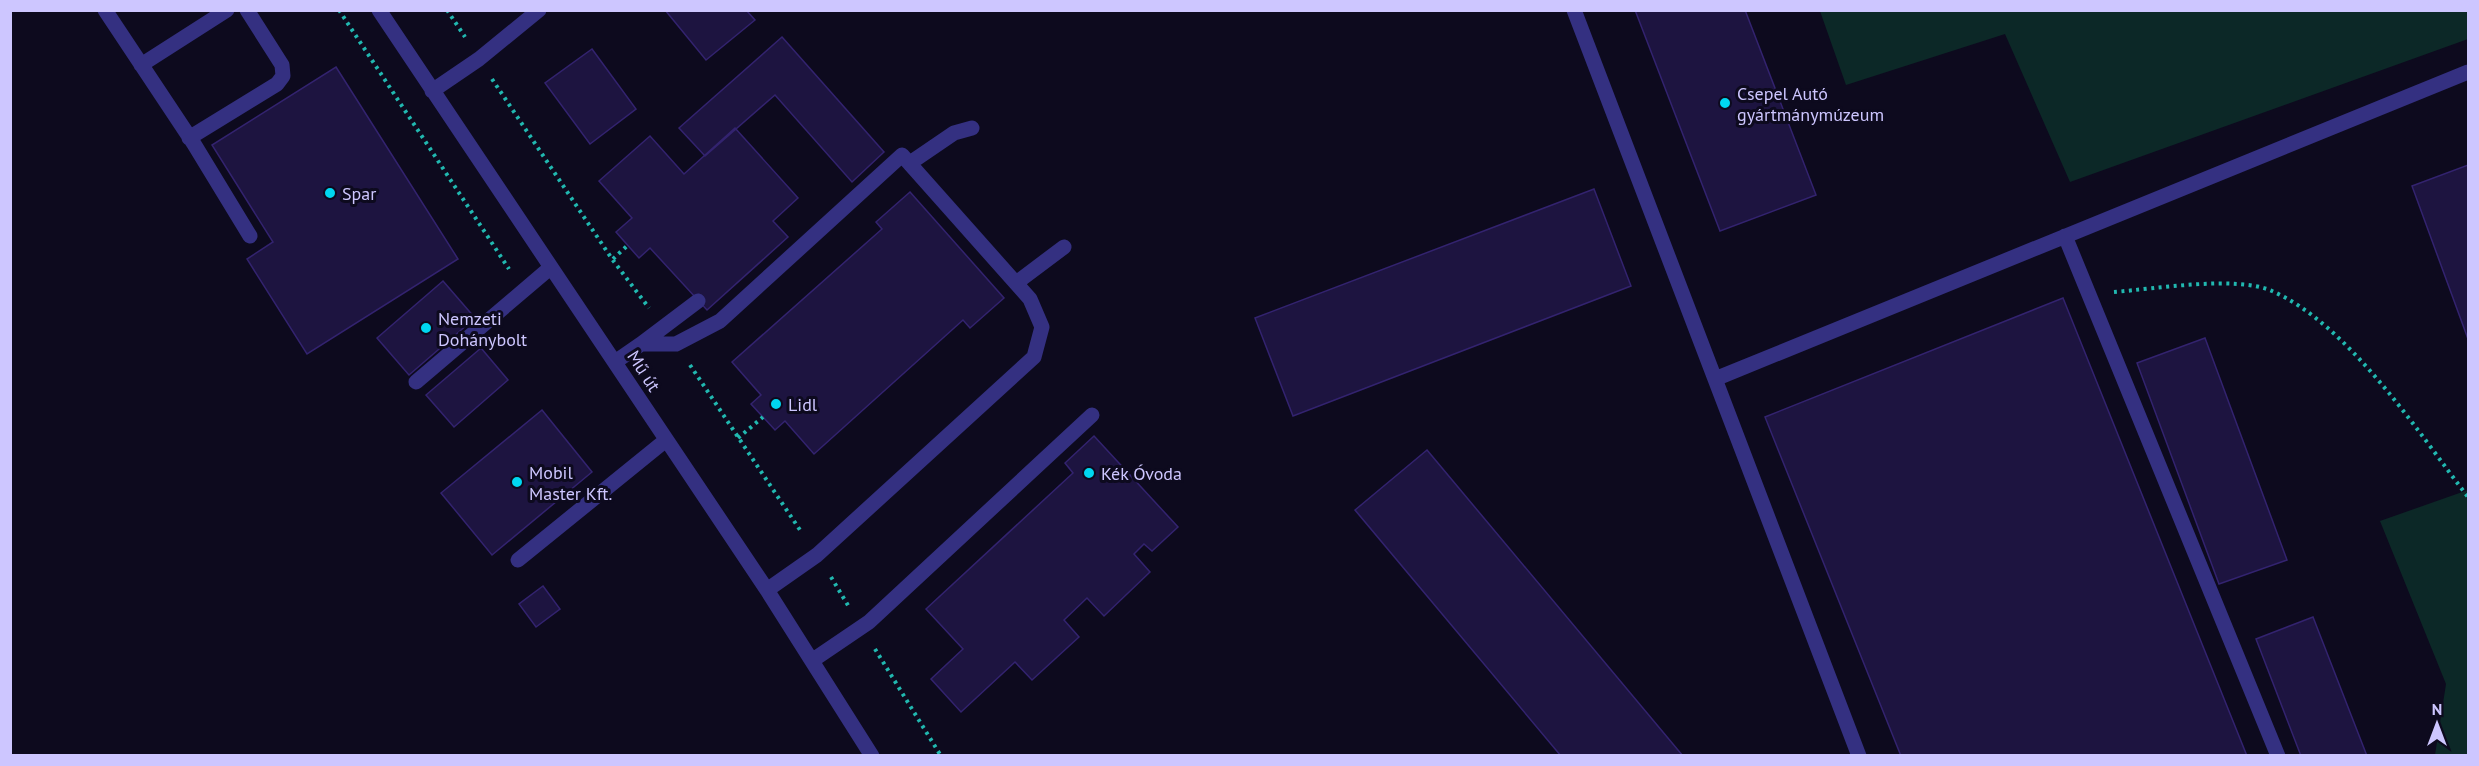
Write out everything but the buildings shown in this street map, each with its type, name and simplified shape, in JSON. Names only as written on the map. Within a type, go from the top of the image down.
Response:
[{"type":"street","points":[[105,10],[250,236]]},
{"type":"street","points":[[141,65],[226,10]]},
{"type":"street","points":[[189,138],[277,84],[283,76],[282,64],[248,10]]},
{"type":"street","name":"Mű út","points":[[379,10],[767,590],[872,756]]},
{"type":"street","points":[[432,91],[479,59],[539,10]]},
{"type":"street","points":[[1574,10],[1859,756]]},
{"type":"street","points":[[1715,379],[2469,72]]},
{"type":"street","points":[[910,164],[954,133],[972,128]]},
{"type":"street","points":[[641,344],[676,344],[720,321],[902,155],[1030,299],[1042,327],[1034,357],[817,555],[767,590]]},
{"type":"street","points":[[2065,236],[2278,756]]},
{"type":"street","points":[[1016,283],[1064,247]]},
{"type":"street","points":[[416,382],[550,268]]},
{"type":"street","points":[[615,362],[698,301]]},
{"type":"street","points":[[813,660],[862,627],[1092,415]]},
{"type":"street","points":[[518,560],[666,440]]},
{"type":"path","points":[[339,10],[523,289]]},
{"type":"path","points":[[447,10],[479,59]]},
{"type":"path","points":[[612,259],[628,245]]},
{"type":"path","points":[[2089,294],[2222,283],[2271,290],[2319,320],[2370,372],[2469,496]]},
{"type":"path","points":[[738,438],[763,417]]},
{"type":"path","points":[[817,555],[941,756]]},
{"type":"green space","points":[[2468,10],[2468,39],[2070,182],[2005,34],[1846,85],[1820,11]]},
{"type":"green space","points":[[2468,490],[2468,755],[2435,755],[2446,684],[2380,521]]},
{"type":"place","name":"Csepel Autó gyártmánymúzeum","points":[[1725,103]]},
{"type":"place","name":"Spar","points":[[330,193]]},
{"type":"place","name":"Nemzeti Dohánybolt","points":[[426,328]]},
{"type":"place","name":"Lidl","points":[[776,404]]},
{"type":"place","name":"Kék Óvoda","points":[[1089,473]]},
{"type":"place","name":"Mobil Master Kft.","points":[[517,482]]}]
